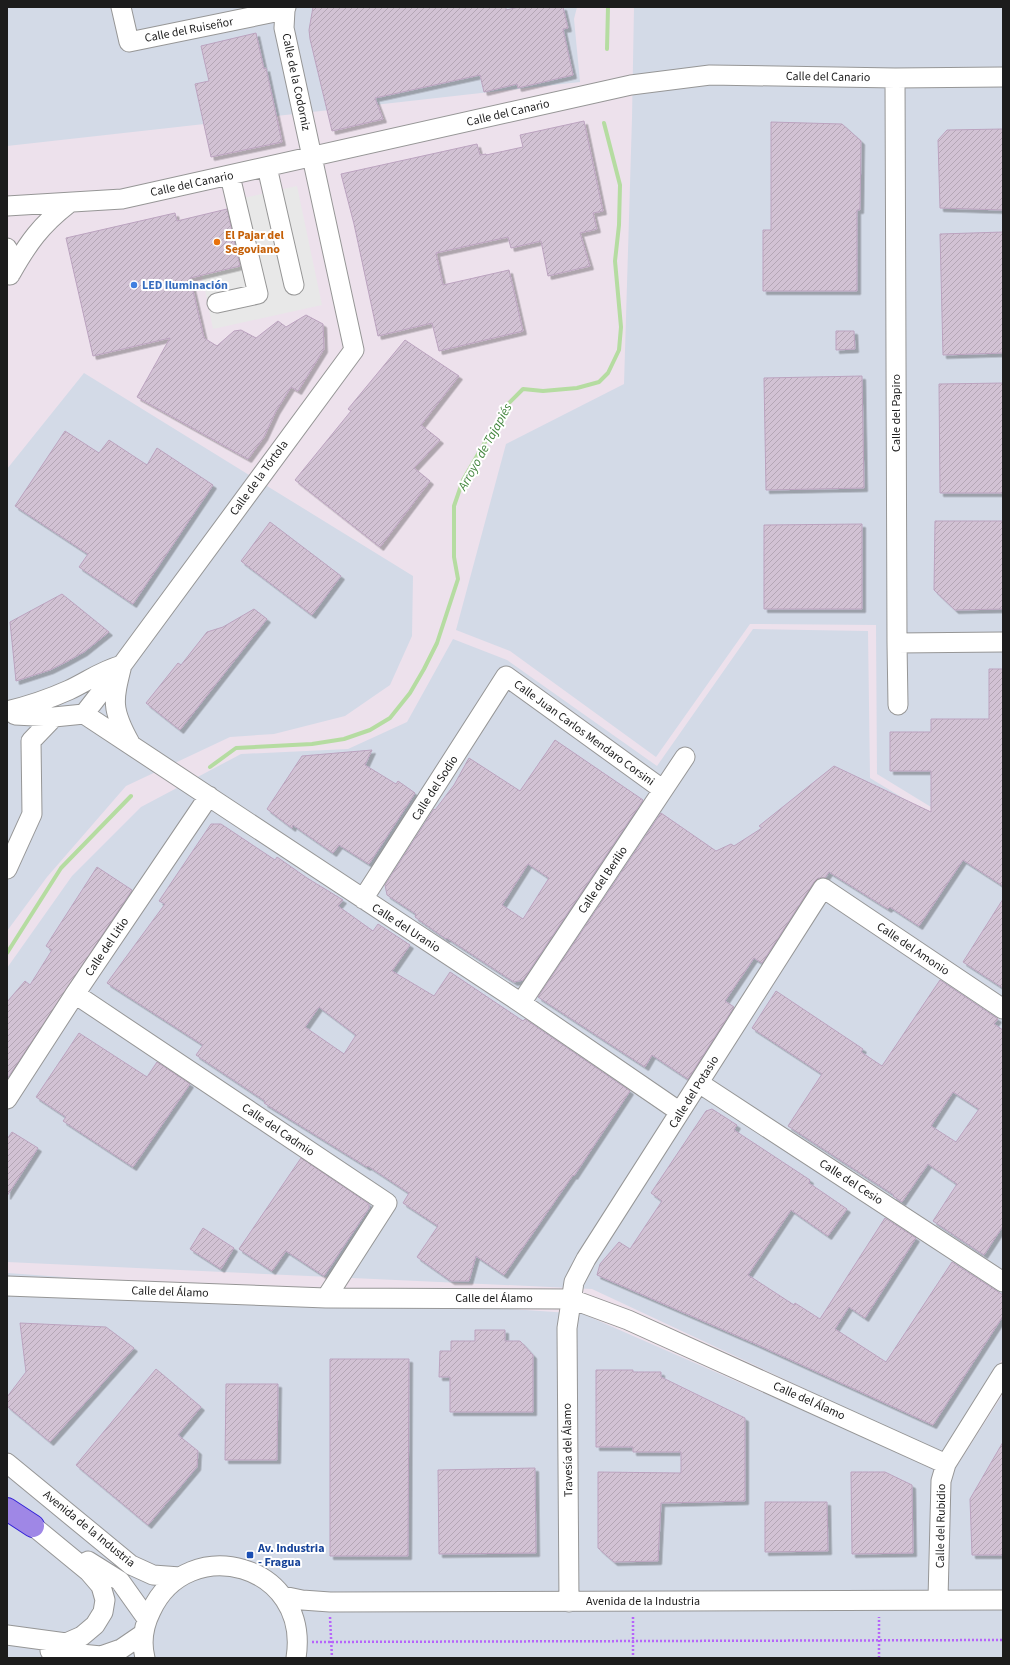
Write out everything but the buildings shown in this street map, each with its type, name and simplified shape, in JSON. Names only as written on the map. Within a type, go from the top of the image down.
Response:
[{"type":"highway","points":[[7,1509],[33,1526]]},
{"type":"street","name":"Calle del Ruiseñor","points":[[121,7],[129,42],[285,9]]},
{"type":"street","name":"Calle de la Codorniz","points":[[285,9],[284,28],[312,158]]},
{"type":"street","name":"Calle del Canario","points":[[11,207],[122,199],[312,158],[639,84],[710,75],[895,78],[1003,77]]},
{"type":"street","name":"Calle del Papiro","points":[[895,78],[898,704]]},
{"type":"street","name":"Calle de la Tórtola","points":[[84,714],[122,665],[354,350],[312,158]]},
{"type":"street","points":[[267,167],[294,285]]},
{"type":"street","points":[[217,303],[258,294],[230,176]]},
{"type":"street","points":[[9,278],[25,248],[36,233],[50,218],[68,204]]},
{"type":"street","points":[[7,248],[12,261],[9,278]]},
{"type":"street","points":[[897,643],[1003,642]]},
{"type":"street","points":[[7,711],[32,705],[69,690],[104,671],[122,665]]},
{"type":"street","points":[[122,665],[114,706],[119,724],[130,744]]},
{"type":"street","name":"Calle Juan Carlos Mendaro Corsini","points":[[506,676],[662,789]]},
{"type":"street","name":"Calle del Sodio","points":[[363,899],[506,676]]},
{"type":"street","points":[[7,715],[54,717],[84,714]]},
{"type":"street","name":"Calle del Uranio","points":[[84,714],[521,1004],[680,1112]]},
{"type":"street","points":[[7,869],[32,814],[31,741],[54,717]]},
{"type":"street","name":"Calle del Berilio","points":[[521,1004],[662,789],[685,757]]},
{"type":"street","name":"Calle del Litio","points":[[7,1099],[75,994],[209,796]]},
{"type":"street","name":"Calle del Amonio","points":[[823,888],[1003,1009]]},
{"type":"street","name":"Calle del Potasio","points":[[571,1299],[574,1282],[586,1259],[823,888]]},
{"type":"street","name":"Calle del Cadmio","points":[[75,994],[387,1203],[326,1298]]},
{"type":"street","name":"Calle del Cesio","points":[[699,1082],[1003,1282]]},
{"type":"street","name":"Calle del Álamo","points":[[7,1286],[326,1298],[571,1299],[628,1320],[946,1464]]},
{"type":"street","name":"Travesía del Álamo","points":[[569,1602],[567,1328],[571,1299]]},
{"type":"street","name":"Calle del Rubidio","points":[[938,1599],[941,1481],[946,1464],[1003,1373]]},
{"type":"street","name":"Avenida de la Industria","points":[[7,1458],[14,1469],[131,1565],[153,1575],[180,1577]]},
{"type":"street","points":[[33,1526],[120,1581],[145,1627]]},
{"type":"street","points":[[7,1635],[66,1643],[82,1636],[95,1626],[104,1612],[105,1600],[101,1586],[89,1572],[33,1526]]},
{"type":"street","points":[[145,1658],[145,1627],[156,1600],[180,1577],[197,1569],[216,1565],[246,1569],[265,1578],[283,1596],[294,1618],[298,1642],[296,1658]]},
{"type":"street","name":"Avenida de la Industria","points":[[283,1596],[302,1600],[330,1602],[1003,1600]]},
{"type":"street","points":[[7,1646],[103,1657],[121,1649],[145,1627]]},
{"type":"path","points":[[879,1658],[880,1600]]},
{"type":"path","points":[[633,1601],[633,1658]]},
{"type":"path","points":[[330,1602],[332,1658]]},
{"type":"path","points":[[309,1642],[1003,1640]]},
{"type":"shaded area","points":[[7,7],[577,7],[574,19],[580,82],[7,146]]},
{"type":"shaded area","points":[[634,7],[1003,7],[1003,851],[877,774],[876,625],[750,624],[656,757],[510,651],[456,630],[506,444],[624,384]]},
{"type":"shaded area","points":[[297,186],[322,305],[213,329],[202,275],[247,264],[230,201]]},
{"type":"shaded area","points":[[84,373],[413,576],[412,636],[390,685],[345,716],[274,734],[230,737],[126,786],[47,877],[7,931],[7,469]]},
{"type":"shaded area","points":[[753,629],[868,631],[870,778],[1003,859],[1003,1358],[942,1453],[592,1289],[7,1262],[7,968],[72,876],[141,807],[241,754],[348,749],[407,722],[453,639],[507,660],[657,766]]},
{"type":"shaded area","points":[[7,1273],[583,1314],[951,1475],[1003,1394],[1003,1658],[7,1658]]},
{"type":"waterway","name":"Arroyo de Tajapiés","points":[[607,49],[608,7]]},
{"type":"waterway","name":"Arroyo de Tajapiés","points":[[210,767],[236,748],[312,744],[344,739],[370,730],[390,718],[410,693],[437,643],[458,579],[454,557],[454,506],[463,480],[506,406],[523,389],[543,391],[577,388],[599,382],[608,373],[619,350],[621,327],[615,261],[619,225],[620,185],[604,123]]},
{"type":"waterway","name":"Arroyo de Tajapiés","points":[[7,953],[61,868],[131,796]]},
{"type":"place","name":"El Pajar del Segoviano","points":[[217,242]]},
{"type":"place","name":"LED Iluminación","points":[[134,285]]},
{"type":"place","name":"Av. Industria - Fragua","points":[[250,1555]]}]
